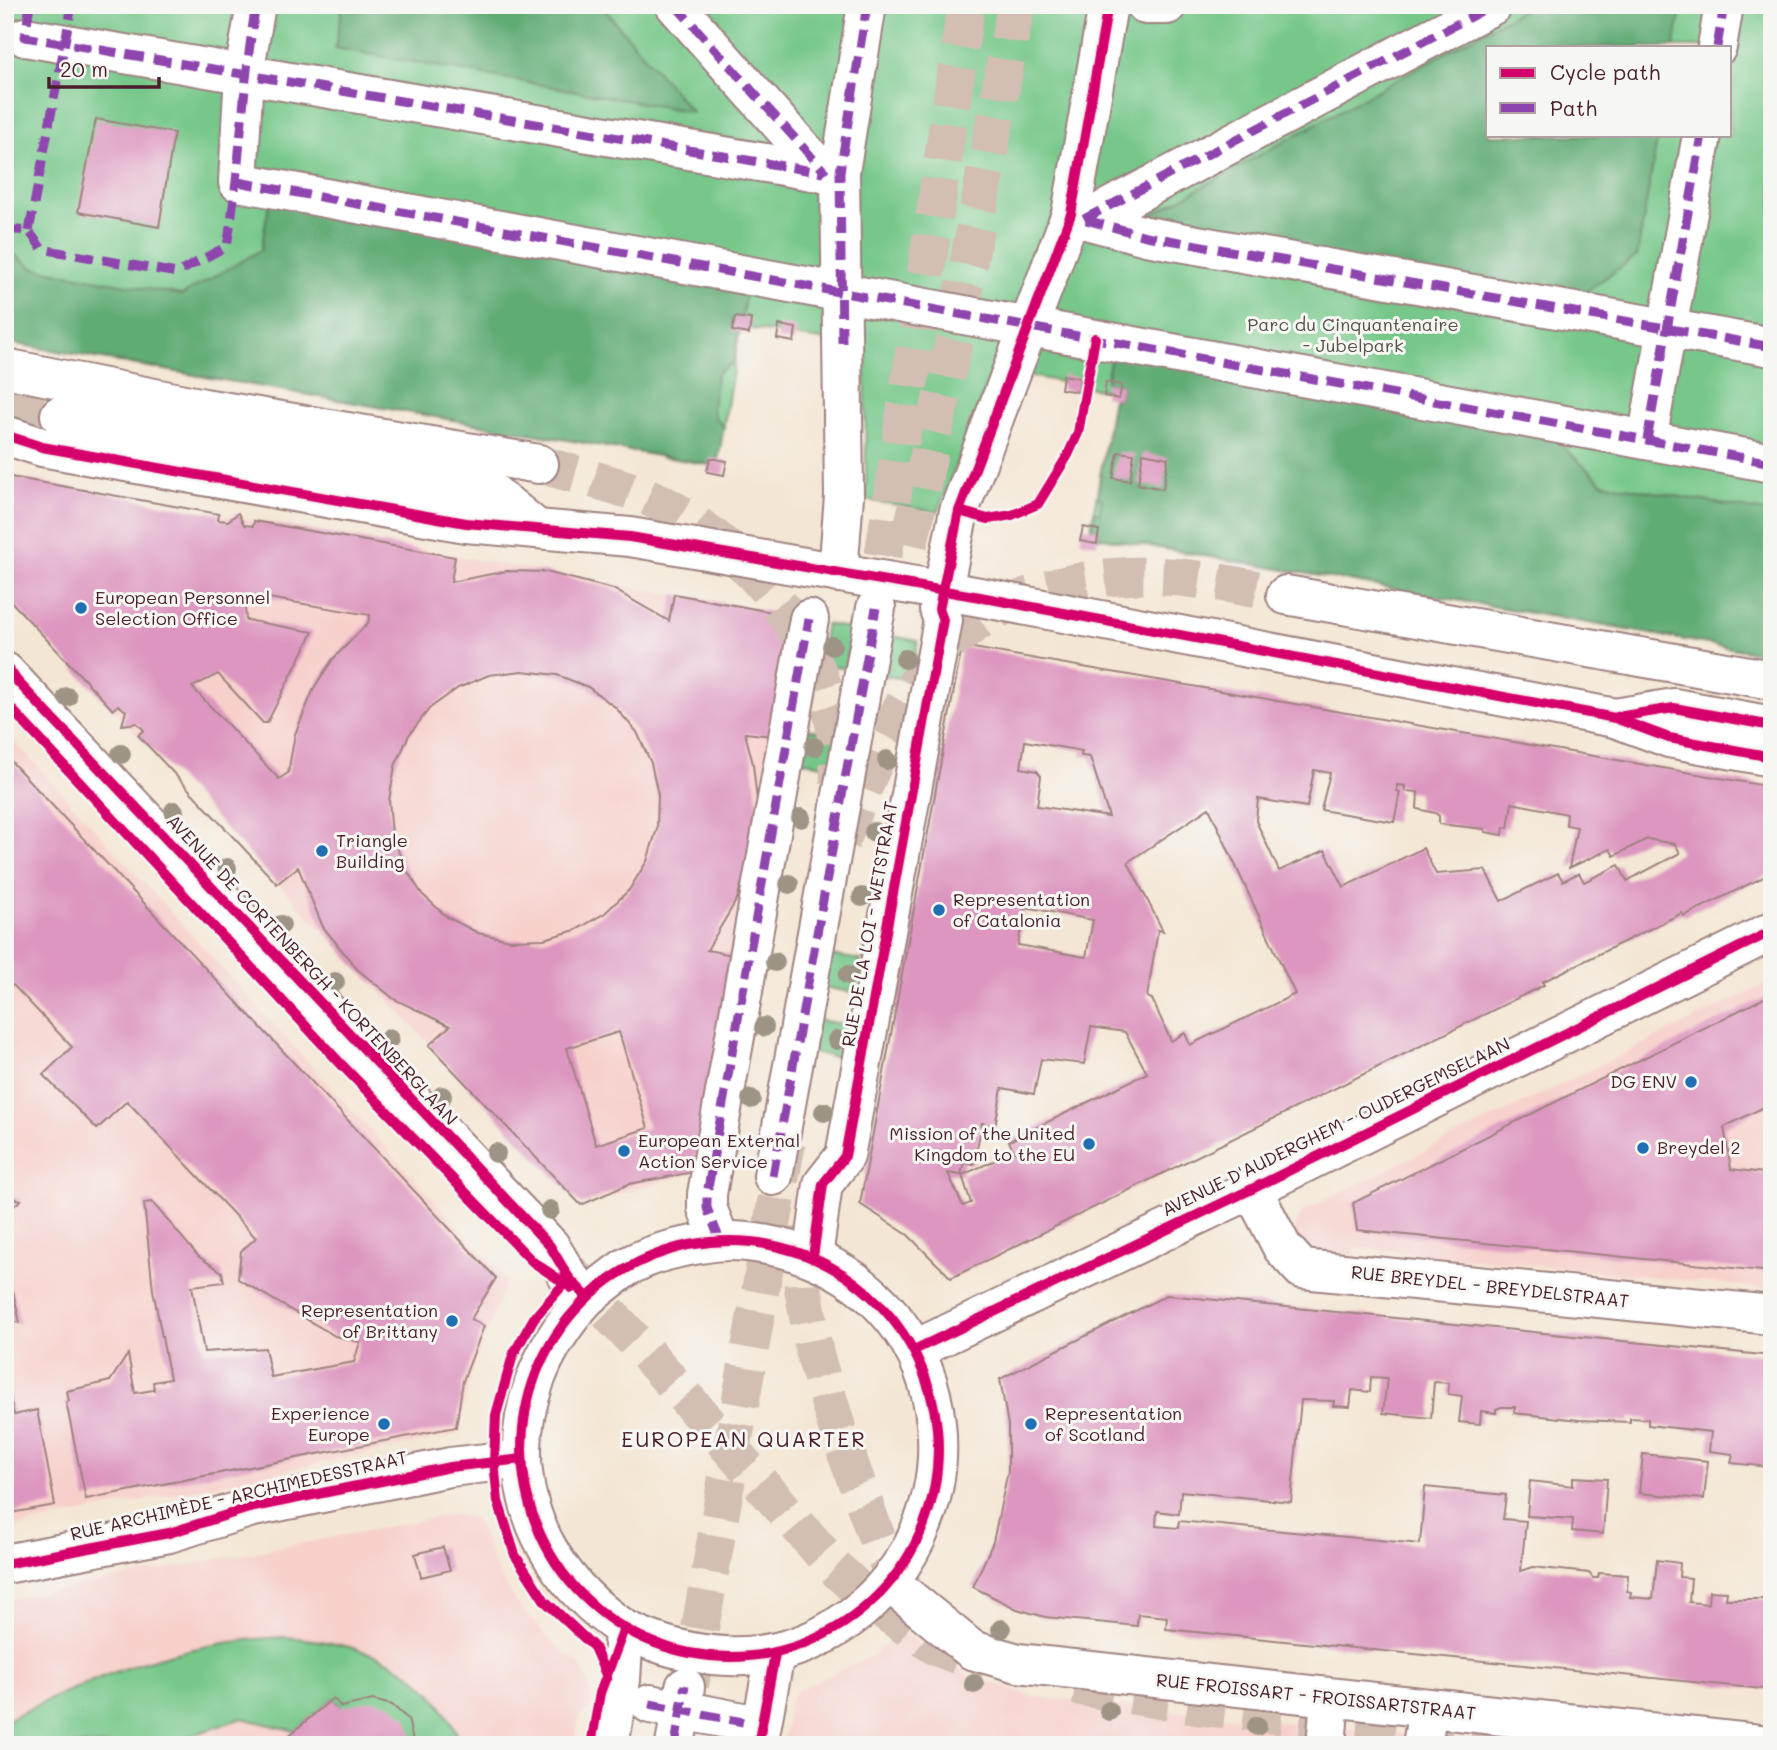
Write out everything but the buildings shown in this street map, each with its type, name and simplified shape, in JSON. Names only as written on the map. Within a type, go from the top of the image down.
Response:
[{"type":"main road","points":[[256,5],[244,74],[238,182],[1772,463]]},
{"type":"main road","points":[[675,5],[832,173]]},
{"type":"main road","points":[[838,573],[844,496],[842,343],[832,173],[867,5]]},
{"type":"main road","name":"RUE DE LA LOI - WETSTRAAT","points":[[813,1257],[823,1184],[845,1157],[943,620],[939,609],[959,511],[1029,326],[1079,217],[1108,5]]},
{"type":"main road","points":[[1146,5],[1167,5]]},
{"type":"main road","points":[[1079,217],[1493,5]]},
{"type":"main road","points":[[1717,46],[1724,5]]},
{"type":"main road","points":[[25,37],[832,173]]},
{"type":"main road","points":[[1647,440],[1702,136]]},
{"type":"main road","points":[[1079,217],[1146,236],[1772,347]]},
{"type":"main road","points":[[5,368],[204,408],[539,464]]},
{"type":"main road","points":[[60,415],[493,493],[537,529]]},
{"type":"main road","points":[[5,435],[42,447],[466,523],[630,537],[942,590],[1615,718],[1669,738],[1772,757]]},
{"type":"main road","points":[[1286,595],[1772,680]]},
{"type":"main road","points":[[773,1176],[876,608]]},
{"type":"main road","points":[[720,1240],[707,1208],[707,1194],[809,619]]},
{"type":"main road","name":"AVENUE DE CORTENBERGH - KORTENBERGLAAN","points":[[5,672],[550,1246],[569,1278],[587,1297]]},
{"type":"main road","points":[[1615,718],[1674,708],[1772,726]]},
{"type":"main road","name":"AVENUE D'AUDERGHEM - OUDERGEMSELAAN","points":[[914,1350],[1252,1189],[1772,931]]},
{"type":"main road","name":"RUE BREYDEL - BREYDELSTRAAT","points":[[1252,1189],[1282,1247],[1302,1269],[1772,1315]]},
{"type":"main road","points":[[720,1240],[760,1242],[813,1257],[853,1280],[888,1312],[914,1350],[927,1382],[936,1416],[936,1475],[931,1504],[915,1546],[890,1583],[857,1615],[817,1639],[775,1654],[734,1658],[691,1653],[650,1642],[601,1613],[569,1582],[544,1544],[528,1503],[522,1459],[526,1403],[535,1374],[566,1320],[587,1297],[626,1268],[671,1248],[720,1240]]},
{"type":"main road","name":"RUE ARCHIMÈDE - ARCHIMEDESSTRAAT","points":[[5,1564],[169,1533],[249,1508],[450,1467],[522,1459]]},
{"type":"main road","name":"RUE FROISSART - FROISSARTSTRAAT","points":[[890,1583],[972,1650],[1018,1663],[1338,1699],[1425,1727],[1768,1745]]},
{"type":"main road","points":[[609,1745],[621,1680],[624,1629]]},
{"type":"main road","points":[[673,1711],[750,1733],[775,1654]]},
{"type":"main road","points":[[1326,1745],[1338,1699]]},
{"type":"main road","points":[[1338,1699],[1342,1745]]},
{"type":"shaded area","name":"Triangle Building","points":[[5,476],[793,616],[694,1172],[581,1205],[5,594]]},
{"type":"shaded area","points":[[5,731],[507,1280],[470,1374],[459,1434],[5,1529]]},
{"type":"shaded area","points":[[1772,981],[1772,1289],[1354,1247],[1353,1256],[1306,1250],[1299,1245],[1294,1229],[1303,1211]]},
{"type":"shaded area","points":[[455,1514],[475,1518],[499,1575],[516,1602],[557,1647],[578,1663],[587,1678],[593,1705],[580,1715],[574,1745],[5,1745],[5,1600]]},
{"type":"shaded area","points":[[902,1632],[972,1677],[1036,1697],[1510,1745],[783,1745],[790,1701],[797,1690],[869,1657]]},
{"type":"green space","name":"Parc du Cinquantenaire - Jubelpark","points":[[5,5],[1772,5],[1772,655],[1090,536],[1114,392],[993,369],[938,512],[866,500],[865,347],[740,327],[717,466],[5,342]]},
{"type":"green space","points":[[343,5],[509,5],[527,14],[552,18],[567,5],[601,5],[692,112],[335,48]]},
{"type":"green space","points":[[1531,5],[1682,5],[1674,46],[1486,46],[1486,136],[1658,136],[1637,256],[1568,304],[1135,224]]},
{"type":"green space","points":[[270,198],[747,286],[734,362],[717,373],[712,408],[715,418],[724,426],[717,466],[5,342],[5,247],[33,268],[182,295],[261,250]]},
{"type":"green space","points":[[1112,350],[1545,431],[1603,483],[1772,513],[1772,655],[1098,537],[1099,530],[1091,529],[1094,512],[1100,512],[1102,499],[1097,497],[1113,398],[1119,399],[1122,385],[1106,382]]},
{"type":"green space","points":[[826,624],[852,629],[845,668],[819,664]]},
{"type":"green space","points":[[886,635],[918,641],[911,680],[879,675]]},
{"type":"green space","points":[[807,729],[844,735],[839,768],[802,761]]},
{"type":"green space","points":[[824,954],[861,960],[855,993],[818,986]]},
{"type":"green space","points":[[812,1019],[849,1025],[844,1058],[806,1052]]},
{"type":"green space","points":[[284,1637],[341,1645],[391,1662],[413,1676],[432,1694],[448,1717],[461,1745],[376,1745],[333,1698],[295,1731],[242,1718],[164,1745],[5,1745],[5,1721],[107,1675],[175,1653],[246,1640]]},
{"type":"tunnel","points":[[875,612],[966,5]]},
{"type":"tunnel","points":[[909,544],[956,332],[1016,5]]},
{"type":"tunnel","points":[[5,406],[60,415]]},
{"type":"tunnel","points":[[539,464],[618,487],[661,503],[720,542],[746,566],[791,621],[823,684],[833,718],[839,782]]},
{"type":"tunnel","points":[[841,841],[886,737],[920,678],[941,652],[966,630],[993,612],[1055,587],[1121,576],[1188,578],[1286,595]]},
{"type":"tunnel","points":[[690,1685],[787,1141]]},
{"type":"tunnel","points":[[801,1227],[803,1288],[815,1355],[839,1434],[882,1552],[910,1598]]},
{"type":"tunnel","points":[[569,1271],[649,1356],[835,1568],[874,1604],[936,1647],[986,1666]]},
{"type":"tunnel","points":[[1075,1686],[1196,1706],[1541,1745]]},
{"type":"marked path","points":[[30,5],[25,37],[824,173]]},
{"type":"marked path","points":[[29,231],[72,5]]},
{"type":"marked path","points":[[5,229],[29,231],[42,249],[177,273],[227,246],[256,5]]},
{"type":"marked path","points":[[675,5],[826,173]]},
{"type":"marked path","points":[[842,343],[840,172],[867,5]]},
{"type":"marked path","points":[[1146,5],[1167,5]]},
{"type":"marked path","points":[[1084,219],[1493,5]]},
{"type":"marked path","points":[[1717,46],[1724,5]]},
{"type":"marked path","points":[[1647,440],[1702,136]]},
{"type":"marked path","points":[[238,182],[1772,463]]},
{"type":"marked path","points":[[1086,220],[1146,236],[1772,347]]},
{"type":"marked path","points":[[773,1176],[876,608]]},
{"type":"marked path","points":[[720,1240],[707,1208],[707,1194],[809,619]]},
{"type":"marked path","points":[[675,1745],[685,1685]]},
{"type":"marked path","points":[[650,1704],[743,1722]]},
{"type":"cycle path","points":[[813,1257],[823,1184],[845,1156],[943,620],[939,609],[959,511],[1071,214],[1108,5]]},
{"type":"cycle path","points":[[959,511],[988,519],[1012,515],[1038,504],[1078,433],[1095,338]]},
{"type":"cycle path","points":[[5,435],[42,447],[466,523],[630,537],[980,597],[1615,718],[1669,738],[1772,757]]},
{"type":"cycle path","points":[[5,663],[17,681],[550,1246],[569,1278],[587,1297]]},
{"type":"cycle path","points":[[5,702],[341,1064],[533,1262],[572,1288]]},
{"type":"cycle path","points":[[1617,717],[1674,708],[1772,726]]},
{"type":"cycle path","points":[[914,1350],[1252,1189],[1772,931]]},
{"type":"cycle path","points":[[730,1241],[771,1245],[810,1257],[846,1276],[877,1302],[903,1333],[922,1369],[934,1408],[938,1449],[934,1490],[922,1529],[903,1565],[877,1596],[846,1622],[810,1641],[771,1653],[730,1657],[689,1653],[650,1641],[614,1622],[583,1596],[557,1565],[538,1529],[526,1490],[522,1449],[526,1408],[538,1369],[557,1333],[583,1302],[614,1276],[650,1257],[689,1245],[730,1241]]},
{"type":"cycle path","points":[[569,1278],[534,1318],[513,1355],[496,1415],[494,1462],[498,1501],[515,1555],[545,1601],[594,1647],[607,1677]]},
{"type":"cycle path","points":[[5,1564],[169,1533],[249,1508],[450,1467],[522,1459]]},
{"type":"cycle path","points":[[591,1745],[600,1693],[624,1629]]},
{"type":"cycle path","points":[[758,1745],[775,1654]]},
{"type":"place","name":"European Personnel Selection Office","points":[[81,608]]},
{"type":"place","name":"Triangle Building","points":[[322,851]]},
{"type":"place","name":"Representation of Catalonia","points":[[939,910]]},
{"type":"place","name":"DG ENV","points":[[1691,1082]]},
{"type":"place","name":"Mission of the United Kingdom to the EU","points":[[1089,1144]]},
{"type":"place","name":"Breydel 2","points":[[1643,1148]]},
{"type":"place","name":"European External Action Service","points":[[624,1151]]},
{"type":"place","name":"Representation of Brittany","points":[[452,1321]]},
{"type":"place","name":"Experience Europe","points":[[384,1424]]},
{"type":"place","name":"Representation of Scotland","points":[[1031,1424]]},
{"type":"district","name":"EUROPEAN QUARTER","points":[[744,1440]]}]
